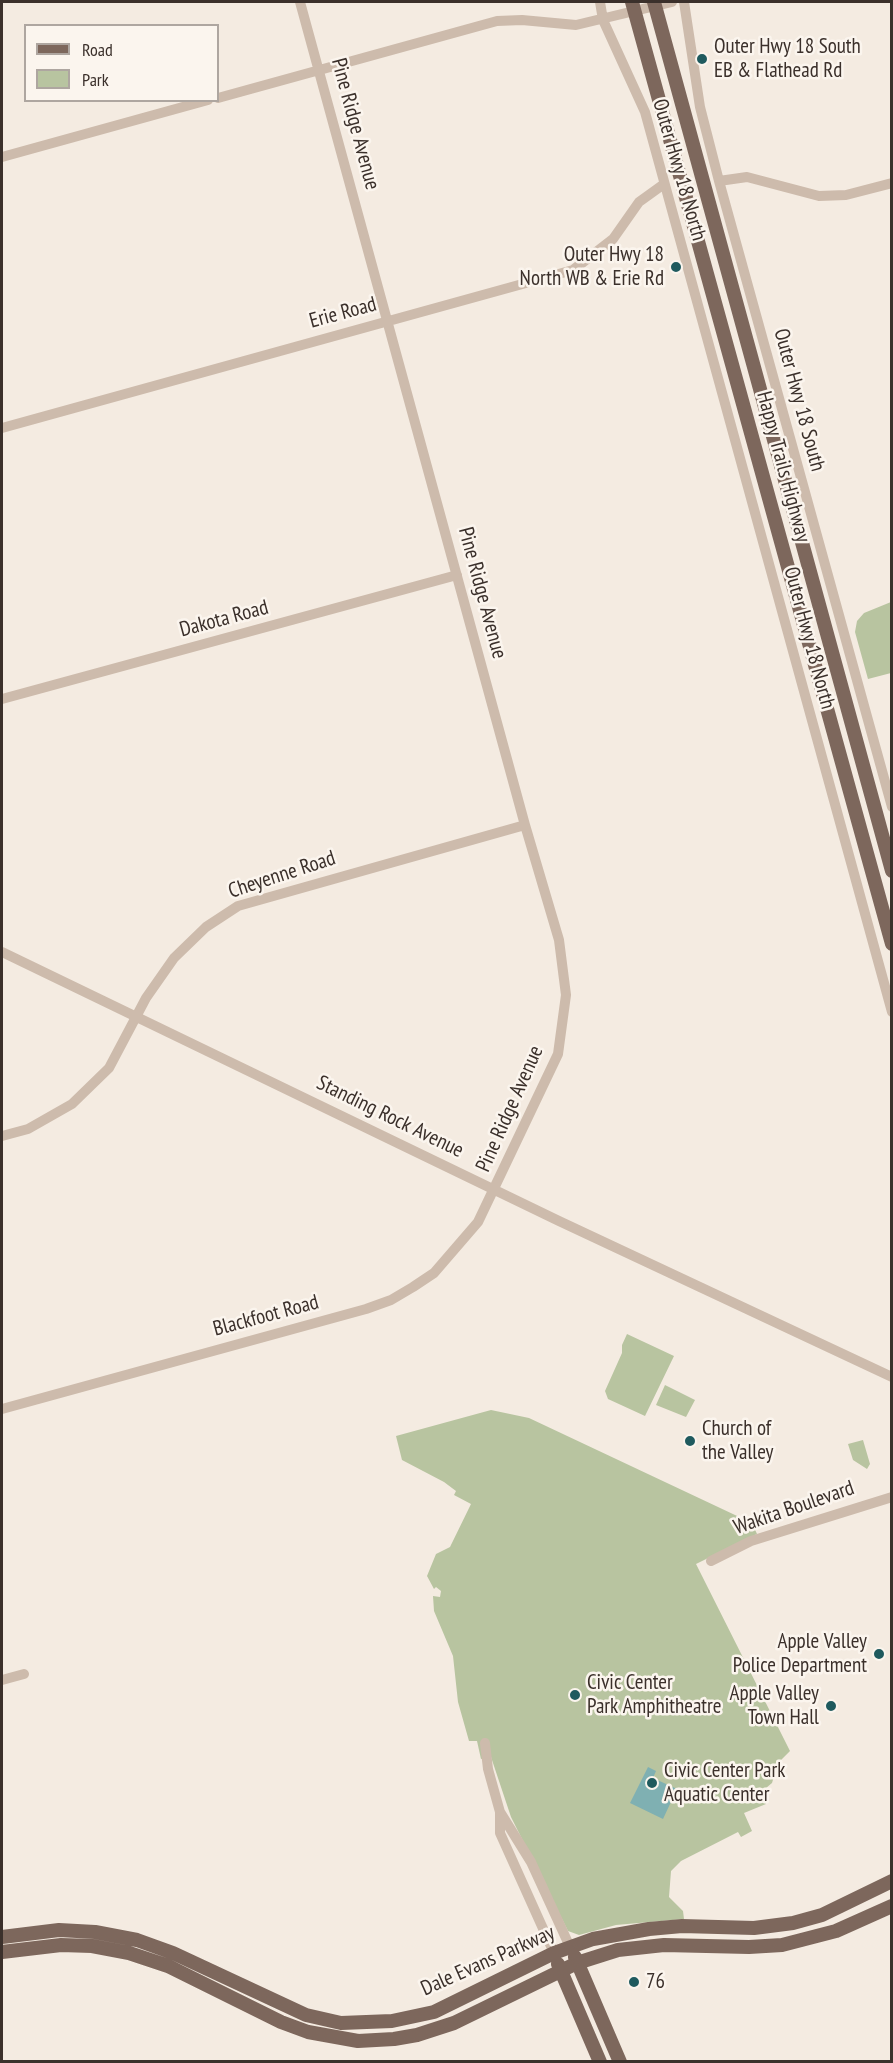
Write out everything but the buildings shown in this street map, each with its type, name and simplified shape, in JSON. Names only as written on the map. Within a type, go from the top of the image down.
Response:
[{"type":"main road","name":"Happy Trails Highway","points":[[654,4],[891,871]]},
{"type":"main road","name":"Happy Trails Highway","points":[[633,6],[891,944]]},
{"type":"main road","name":"Dale Evans Parkway","points":[[2,1937],[59,1930],[95,1932],[137,1940],[173,1953],[306,2015],[341,2023],[392,2021],[434,2012],[554,1953],[593,1939],[681,1926],[754,1928],[793,1923],[822,1915],[891,1881]]},
{"type":"main road","name":"Dale Evans Parkway","points":[[2,1952],[61,1945],[92,1946],[129,1953],[168,1966],[281,2022],[308,2032],[358,2041],[417,2035],[454,2023],[561,1970],[618,1950],[664,1945],[749,1947],[782,1945],[836,1931],[891,1906]]},
{"type":"main road","points":[[570,1947],[620,2061]]},
{"type":"main road","points":[[554,1953],[600,2061]]},
{"type":"street","name":"Pine Ridge Avenue","points":[[300,2],[525,825],[560,940],[566,995],[558,1054],[495,1189]]},
{"type":"street","name":"Outer Hwy 18 North","points":[[600,2],[603,21],[645,112],[891,1012]]},
{"type":"street","points":[[219,98],[497,21],[522,20],[576,25],[603,21],[633,6],[672,2]]},
{"type":"street","name":"Outer Hwy 18 South","points":[[684,2],[700,107],[719,181],[891,807]]},
{"type":"street","points":[[2,157],[201,102]]},
{"type":"street","points":[[719,181],[747,177],[819,196],[846,195],[891,183]]},
{"type":"street","name":"Erie Road","points":[[2,428],[573,270],[613,239],[639,202],[664,184]]},
{"type":"street","name":"Dakota Road","points":[[2,699],[457,575]]},
{"type":"street","name":"Cheyenne Road","points":[[2,1136],[28,1129],[72,1104],[109,1068],[158,979],[174,958],[206,927],[238,906],[525,825]]},
{"type":"street","name":"Standing Rock Avenue","points":[[2,952],[891,1377]]},
{"type":"street","name":"Blackfoot Road","points":[[2,1409],[391,1300],[434,1273],[441,1266],[478,1222],[495,1189]]},
{"type":"street","name":"Wakita Boulevard","points":[[711,1561],[751,1541],[891,1497]]},
{"type":"street","points":[[2,1680],[24,1674]]},
{"type":"street","points":[[485,1743],[488,1768],[500,1812],[500,1833],[554,1953]]},
{"type":"street","points":[[500,1812],[531,1862],[570,1947]]},
{"type":"green space","points":[[891,602],[891,673],[868,679],[855,632],[857,621],[864,613]]},
{"type":"green space","points":[[627,1334],[674,1356],[645,1416],[608,1399],[605,1391],[622,1353],[622,1345]]},
{"type":"green space","points":[[665,1385],[695,1400],[686,1417],[656,1405]]},
{"type":"green space","points":[[491,1410],[529,1418],[752,1523],[757,1534],[696,1564],[790,1751],[778,1763],[772,1783],[760,1793],[766,1804],[744,1813],[752,1831],[741,1837],[738,1832],[681,1861],[671,1871],[669,1897],[683,1911],[684,1919],[616,1925],[579,1935],[568,1931],[511,1817],[491,1757],[481,1759],[477,1741],[469,1741],[458,1702],[453,1656],[434,1611],[433,1596],[440,1597],[441,1591],[436,1587],[434,1589],[427,1576],[436,1554],[450,1547],[471,1504],[454,1495],[456,1491],[444,1482],[402,1460],[396,1436]]},
{"type":"green space","points":[[863,1440],[870,1464],[867,1469],[853,1460],[848,1444]]},
{"type":"water","points":[[648,1767],[656,1771],[653,1778],[677,1789],[663,1819],[630,1803]]},
{"type":"place","name":"Outer Hwy 18 South EB & Flathead Rd","points":[[702,59]]},
{"type":"place","name":"Outer Hwy 18 North WB & Erie Rd","points":[[676,267]]},
{"type":"place","name":"Church of the Valley","points":[[690,1441]]},
{"type":"place","name":"Apple Valley Police Department","points":[[879,1654]]},
{"type":"place","name":"Civic Center Park Amphitheatre","points":[[575,1695]]},
{"type":"place","name":"Apple Valley Town Hall","points":[[831,1706]]},
{"type":"place","name":"Civic Center Park Aquatic Center","points":[[652,1783]]},
{"type":"place","name":"76","points":[[634,1982]]}]
